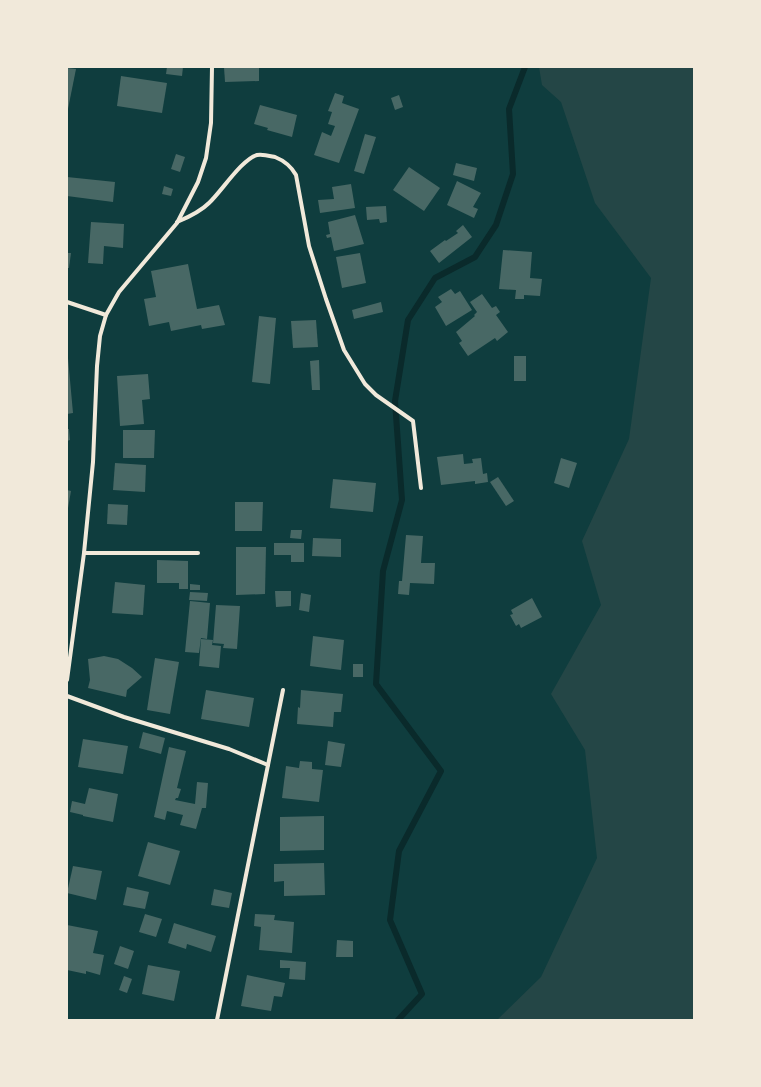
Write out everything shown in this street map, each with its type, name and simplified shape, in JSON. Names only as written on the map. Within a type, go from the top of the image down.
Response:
[{"type":"street","points":[[67,680],[84,552],[93,462],[100,336],[106,315],[119,292],[177,223],[198,182],[206,158],[211,123],[212,67]]},
{"type":"street","points":[[177,223],[193,216],[208,204],[247,161],[257,155],[269,155],[282,160],[291,166],[296,175],[309,246],[344,350],[365,384],[376,395],[413,422],[421,488]]},
{"type":"street","points":[[67,302],[106,315]]},
{"type":"street","points":[[84,552],[198,553]]},
{"type":"street","points":[[217,1020],[283,690]]},
{"type":"street","points":[[67,696],[124,718],[229,749],[268,766]]},
{"type":"shaded area","points":[[539,67],[694,67],[694,1020],[497,1020],[541,977],[597,858],[585,750],[551,694],[601,605],[582,541],[629,439],[651,278],[595,203],[561,102],[542,85]]},
{"type":"building","points":[[167,67],[183,67],[182,76],[166,74]]},
{"type":"building","points":[[224,67],[259,67],[259,81],[225,82]]},
{"type":"building","points":[[67,68],[76,69],[68,109],[67,109]]},
{"type":"building","points":[[121,76],[167,83],[162,113],[117,106]]},
{"type":"building","points":[[335,93],[344,96],[342,103],[359,109],[339,163],[314,155],[322,132],[331,136],[335,126],[328,124],[332,112],[328,111]]},
{"type":"building","points":[[399,95],[403,107],[395,110],[391,98]]},
{"type":"building","points":[[260,105],[297,115],[292,137],[267,130],[268,128],[254,124]]},
{"type":"building","points":[[365,134],[376,137],[364,174],[354,171]]},
{"type":"building","points":[[176,154],[185,157],[180,172],[171,169]]},
{"type":"building","points":[[456,163],[477,168],[474,181],[453,175]]},
{"type":"building","points":[[409,167],[440,188],[424,211],[393,190]]},
{"type":"building","points":[[67,177],[115,182],[113,202],[67,196]]},
{"type":"building","points":[[457,181],[481,193],[473,207],[478,209],[474,218],[447,205]]},
{"type":"building","points":[[351,184],[355,208],[320,213],[318,200],[334,199],[332,187]]},
{"type":"building","points":[[164,186],[173,189],[171,196],[162,194]]},
{"type":"building","points":[[386,206],[387,222],[380,223],[379,219],[367,220],[366,207]]},
{"type":"building","points":[[355,215],[364,244],[334,251],[331,237],[327,238],[326,235],[330,234],[328,222]]},
{"type":"building","points":[[91,222],[124,224],[123,248],[104,246],[103,264],[88,263]]},
{"type":"building","points":[[463,225],[472,237],[439,263],[430,251],[458,233],[456,231]]},
{"type":"building","points":[[503,250],[532,252],[530,278],[542,279],[540,296],[524,295],[524,299],[515,299],[516,290],[499,289]]},
{"type":"building","points":[[67,253],[71,253],[69,268],[67,268]]},
{"type":"building","points":[[360,253],[366,283],[342,288],[336,257]]},
{"type":"building","points":[[188,264],[197,309],[219,305],[225,325],[202,329],[201,325],[171,331],[169,322],[149,326],[144,299],[156,297],[151,271]]},
{"type":"building","points":[[451,289],[455,294],[460,291],[472,310],[446,326],[435,307],[442,302],[438,297]]},
{"type":"building","points":[[482,294],[492,308],[496,306],[500,312],[496,315],[508,332],[497,341],[495,338],[468,356],[459,343],[462,341],[456,332],[475,316],[474,315],[477,312],[470,302]]},
{"type":"building","points":[[381,302],[383,312],[354,319],[352,310]]},
{"type":"building","points":[[259,316],[276,318],[270,384],[252,382]]},
{"type":"building","points":[[316,320],[318,347],[293,348],[291,321]]},
{"type":"building","points":[[514,356],[526,356],[526,381],[514,381]]},
{"type":"building","points":[[67,358],[73,413],[67,414]]},
{"type":"building","points":[[319,360],[320,390],[312,390],[310,361]]},
{"type":"building","points":[[148,374],[150,399],[142,400],[144,424],[120,426],[117,376]]},
{"type":"building","points":[[67,429],[69,429],[70,440],[67,441]]},
{"type":"building","points":[[123,430],[155,430],[154,458],[123,458]]},
{"type":"building","points":[[463,454],[464,464],[473,463],[472,459],[481,458],[483,474],[487,473],[488,482],[475,484],[475,481],[441,485],[437,457]]},
{"type":"building","points":[[561,458],[577,463],[569,488],[554,483]]},
{"type":"building","points":[[115,463],[146,465],[145,492],[113,490]]},
{"type":"building","points":[[498,477],[514,501],[506,506],[490,482]]},
{"type":"building","points":[[333,479],[376,483],[373,512],[330,508]]},
{"type":"building","points":[[67,490],[71,491],[68,508],[67,508]]},
{"type":"building","points":[[235,502],[263,502],[262,531],[235,531]]},
{"type":"building","points":[[108,504],[128,505],[127,525],[107,524]]},
{"type":"building","points":[[291,530],[302,530],[301,539],[290,538]]},
{"type":"building","points":[[406,535],[423,536],[421,563],[435,563],[434,584],[410,583],[409,595],[398,594],[399,581],[402,581]]},
{"type":"building","points":[[313,538],[341,539],[341,557],[312,556]]},
{"type":"building","points":[[274,543],[304,543],[304,562],[291,562],[291,555],[274,555]]},
{"type":"building","points":[[236,547],[266,547],[265,594],[236,595]]},
{"type":"building","points":[[157,560],[188,561],[188,589],[179,589],[179,583],[157,583]]},
{"type":"building","points":[[115,582],[145,585],[143,615],[112,613]]},
{"type":"building","points":[[190,584],[200,585],[200,590],[190,590]]},
{"type":"building","points":[[275,591],[291,591],[291,606],[276,607]]},
{"type":"building","points":[[190,592],[208,593],[207,601],[189,600]]},
{"type":"building","points":[[301,593],[311,595],[309,612],[299,610]]},
{"type":"building","points":[[532,598],[542,617],[521,628],[519,624],[516,626],[510,615],[513,614],[511,610]]},
{"type":"building","points":[[190,601],[210,603],[207,639],[201,638],[199,653],[185,652]]},
{"type":"building","points":[[216,605],[240,606],[237,649],[223,648],[224,644],[213,643]]},
{"type":"building","points":[[313,636],[344,640],[341,670],[310,666]]},
{"type":"building","points":[[201,639],[213,640],[212,645],[221,646],[219,668],[199,666]]},
{"type":"building","points":[[104,656],[118,659],[142,677],[127,690],[126,697],[88,688],[90,680],[88,659]]},
{"type":"building","points":[[155,658],[179,662],[170,714],[147,710]]},
{"type":"building","points":[[353,664],[363,664],[363,677],[353,677]]},
{"type":"building","points":[[206,690],[254,698],[249,727],[201,719]]},
{"type":"building","points":[[301,690],[343,694],[341,712],[334,712],[333,727],[297,724]]},
{"type":"building","points":[[143,732],[165,738],[161,754],[139,748]]},
{"type":"building","points":[[83,739],[128,746],[123,774],[78,767]]},
{"type":"building","points":[[328,741],[345,744],[341,767],[325,765]]},
{"type":"building","points":[[169,747],[186,751],[177,788],[181,789],[178,798],[175,800],[195,804],[197,782],[208,783],[206,808],[202,808],[196,829],[180,825],[183,815],[167,811],[165,820],[154,817]]},
{"type":"building","points":[[300,761],[312,762],[312,769],[323,770],[319,802],[282,798],[286,766],[299,768]]},
{"type":"building","points":[[89,788],[118,794],[113,822],[70,812],[72,801],[85,804]]},
{"type":"building","points":[[324,816],[324,850],[280,851],[280,817]]},
{"type":"building","points":[[148,842],[180,851],[170,885],[138,876]]},
{"type":"building","points":[[324,863],[325,895],[284,896],[284,881],[274,882],[274,864]]},
{"type":"building","points":[[73,866],[102,871],[96,900],[67,893]]},
{"type":"building","points":[[127,887],[149,892],[145,909],[123,905]]},
{"type":"building","points":[[214,889],[232,893],[229,908],[211,905]]},
{"type":"building","points":[[145,914],[162,919],[156,937],[139,932]]},
{"type":"building","points":[[255,914],[275,915],[274,920],[294,922],[292,953],[259,950],[261,927],[254,926]]},
{"type":"building","points":[[174,923],[216,936],[211,952],[187,944],[186,949],[168,943]]},
{"type":"building","points":[[67,925],[98,931],[93,953],[104,955],[100,975],[86,971],[86,974],[67,970]]},
{"type":"building","points":[[337,940],[353,941],[353,957],[336,957]]},
{"type":"building","points":[[120,946],[134,951],[128,969],[114,964]]},
{"type":"building","points":[[280,960],[306,962],[305,980],[289,979],[290,968],[280,968]]},
{"type":"building","points":[[148,965],[180,971],[174,1001],[142,994]]},
{"type":"building","points":[[247,975],[285,983],[282,997],[274,996],[271,1011],[241,1006]]},
{"type":"building","points":[[124,976],[132,979],[127,993],[119,990]]},
{"type":"waterway","points":[[398,1020],[422,994],[390,920],[399,851],[441,771],[376,684],[383,571],[402,500],[395,401],[408,320],[435,278],[475,257],[496,225],[513,174],[509,109],[525,67]]}]
